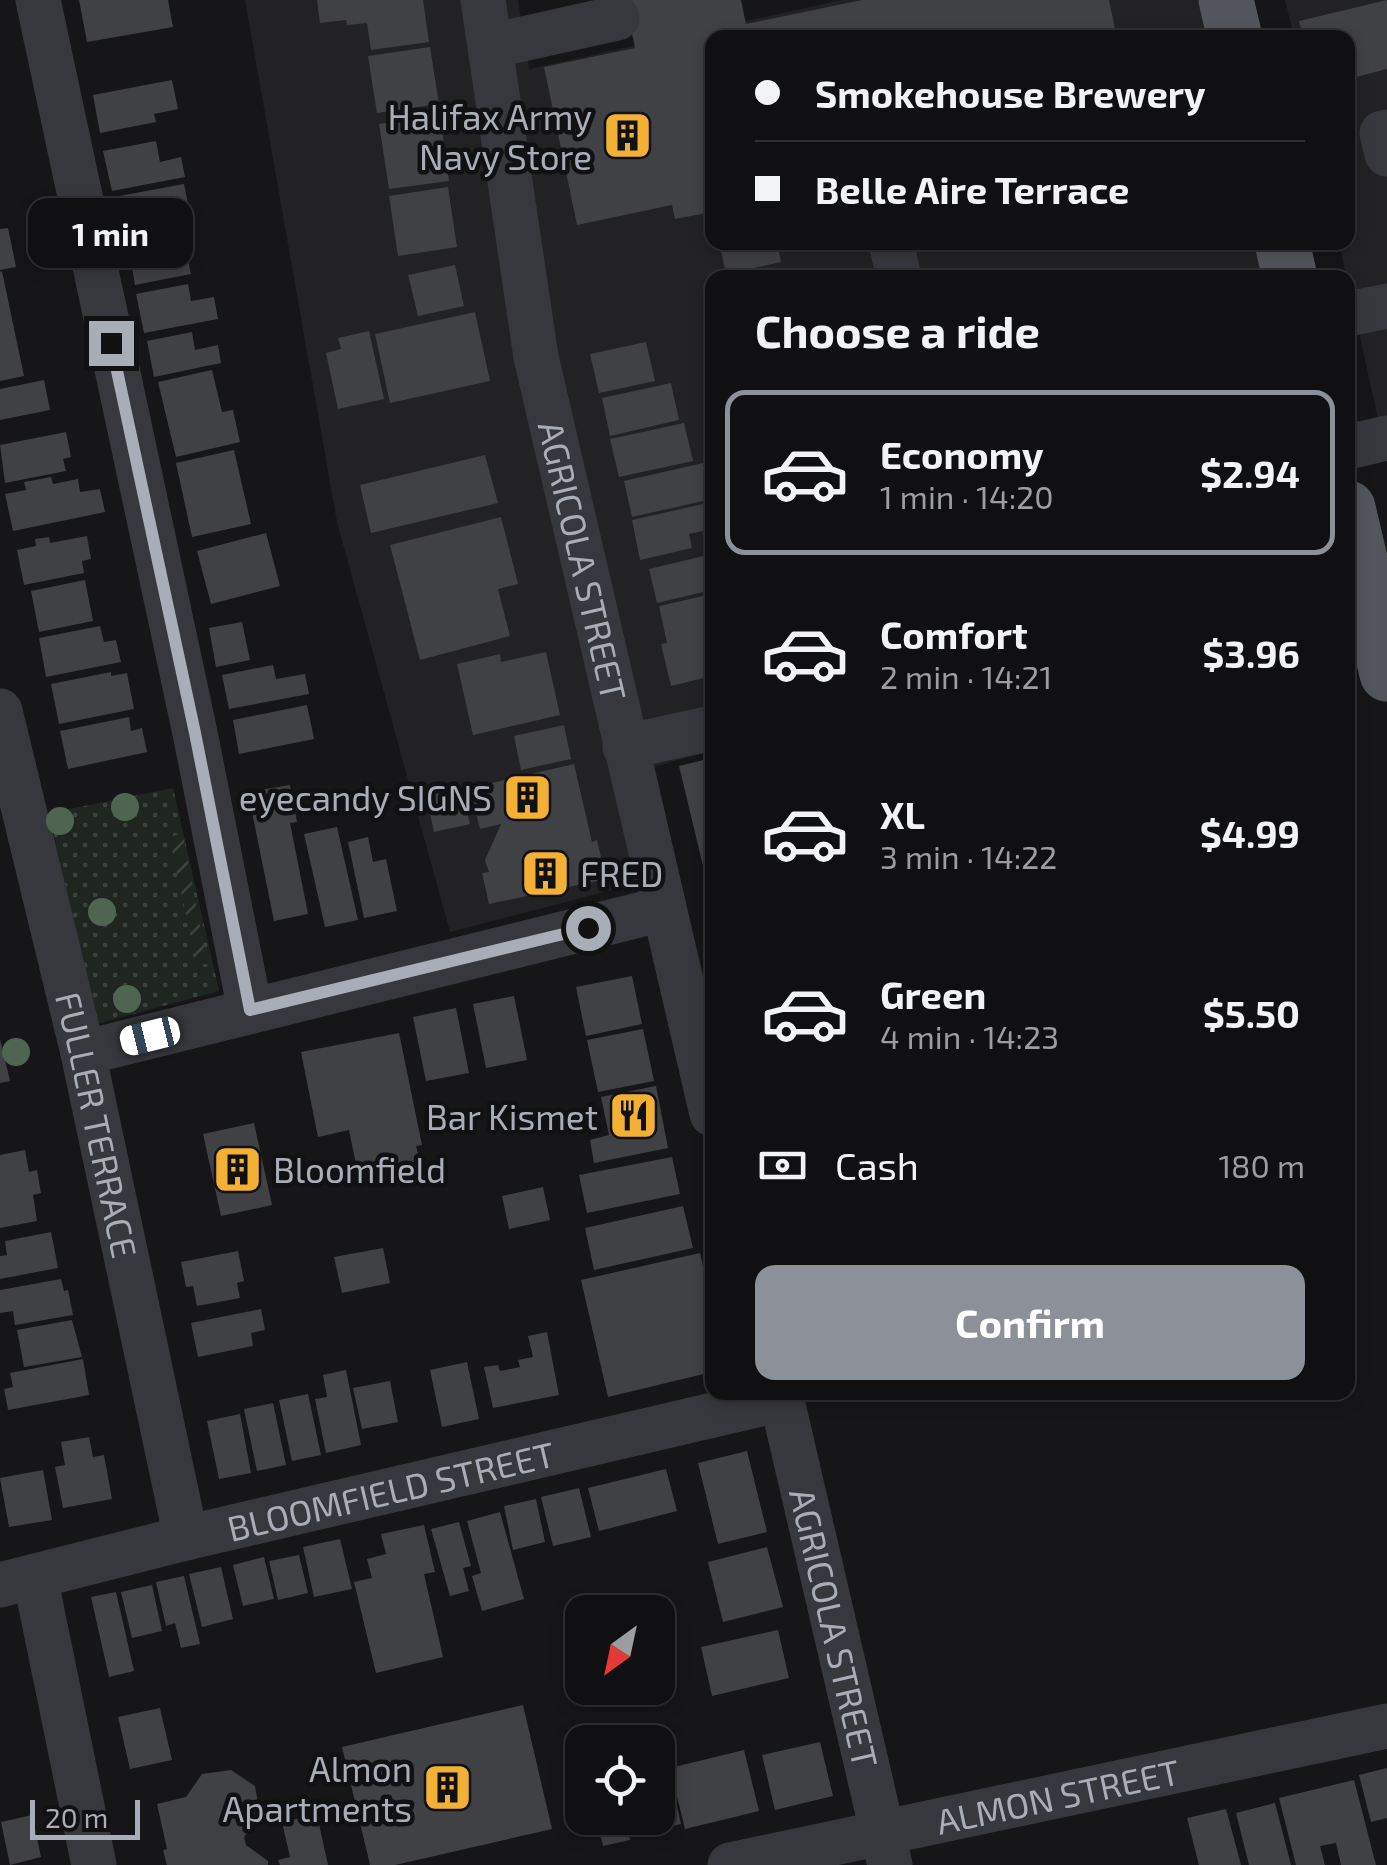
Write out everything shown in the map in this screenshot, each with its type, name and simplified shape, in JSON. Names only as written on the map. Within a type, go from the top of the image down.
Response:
[{"type":"main road","points":[[1226,0],[1232,30]]},
{"type":"main road","points":[[1363,524],[1387,674]]},
{"type":"street","points":[[38,0],[195,733],[250,1010]]},
{"type":"street","name":"AGRICOLA STREET","points":[[483,0],[536,357],[705,1085]]},
{"type":"street","points":[[491,46],[617,18]]},
{"type":"street","points":[[1387,132],[1382,133],[1387,154]]},
{"type":"street","points":[[1355,313],[1387,306]]},
{"type":"street","points":[[1355,445],[1387,438]]},
{"type":"street","name":"FULLER TERRACE","points":[[0,711],[83,1053],[186,1538]]},
{"type":"street","points":[[624,748],[705,730]]},
{"type":"street","points":[[83,1053],[663,909]]},
{"type":"street","name":"BLOOMFIELD STREET","points":[[18,1581],[764,1400]]},
{"type":"street","name":"AGRICOLA STREET","points":[[782,1400],[886,1848]]},
{"type":"street","points":[[18,1581],[94,1865]]},
{"type":"street","name":"ALMON STREET","points":[[730,1865],[886,1848],[1387,1726]]},
{"type":"shaded area","points":[[245,0],[518,0],[529,69],[705,30],[705,250],[1284,250],[1288,270],[705,270],[705,753],[630,773],[658,878],[450,932],[337,522]]},
{"type":"shaded area","points":[[842,0],[1227,0],[1233,30],[706,30]]},
{"type":"shaded area","points":[[1285,0],[1387,0],[1387,459],[1355,315],[1355,270],[1345,270],[1341,250],[1355,250],[1355,30],[1292,30]]},
{"type":"shaded area","points":[[173,788],[219,991],[97,1024],[49,813]]},
{"type":"shaded area","points":[[183,833],[207,964],[197,965],[169,837]]},
{"type":"building","points":[[79,0],[168,0],[173,27],[87,42]]},
{"type":"building","points":[[317,0],[423,0],[429,42],[371,50],[367,23],[320,23]]},
{"type":"building","points":[[625,0],[741,0],[746,24],[862,0],[1109,0],[1115,30],[705,30],[705,213],[675,219],[672,205],[577,225],[544,67],[635,48]]},
{"type":"building","points":[[1387,0],[1387,69],[1355,77],[1355,30],[1301,30],[1299,21]]},
{"type":"building","points":[[430,47],[439,104],[377,113],[368,56]]},
{"type":"building","points":[[172,80],[178,109],[154,114],[156,122],[100,133],[93,95]]},
{"type":"building","points":[[440,115],[449,181],[389,189],[379,124]]},
{"type":"building","points":[[156,141],[160,162],[181,157],[185,177],[112,191],[103,151]]},
{"type":"building","points":[[184,184],[192,224],[122,238],[114,197]]},
{"type":"building","points":[[448,187],[457,247],[398,256],[389,196]]},
{"type":"building","points":[[8,228],[16,267],[0,270],[0,229]]},
{"type":"building","points":[[184,240],[191,274],[135,285],[129,251]]},
{"type":"building","points":[[721,250],[779,250],[781,262],[725,270]]},
{"type":"building","points":[[455,265],[464,306],[418,316],[408,275]]},
{"type":"building","points":[[0,272],[24,376],[0,381]]},
{"type":"building","points":[[188,284],[191,301],[214,297],[218,319],[144,333],[136,294]]},
{"type":"building","points":[[475,312],[490,381],[390,403],[375,334]]},
{"type":"building","points":[[369,331],[384,399],[338,409],[326,353],[341,349],[338,338]]},
{"type":"building","points":[[192,332],[195,350],[218,345],[221,363],[154,377],[147,341]]},
{"type":"building","points":[[646,342],[655,381],[599,393],[590,354]]},
{"type":"building","points":[[212,370],[222,412],[233,410],[240,442],[176,457],[158,382]]},
{"type":"building","points":[[44,380],[50,410],[0,420],[0,389]]},
{"type":"building","points":[[671,383],[679,420],[610,436],[602,398]]},
{"type":"building","points":[[684,423],[693,461],[619,477],[610,439]]},
{"type":"building","points":[[66,432],[71,457],[63,459],[66,471],[5,483],[0,445]]},
{"type":"building","points":[[234,450],[251,524],[192,537],[176,463]]},
{"type":"building","points":[[485,455],[498,503],[371,533],[360,485]]},
{"type":"building","points":[[705,463],[705,501],[632,517],[624,481]]},
{"type":"building","points":[[51,477],[53,484],[78,479],[80,492],[100,489],[105,512],[13,531],[5,494],[26,490],[24,482]]},
{"type":"building","points":[[705,504],[705,531],[689,534],[692,548],[640,560],[632,520]]},
{"type":"building","points":[[501,517],[518,584],[498,589],[510,636],[420,660],[390,545]]},
{"type":"building","points":[[266,533],[280,586],[211,604],[197,551]]},
{"type":"building","points":[[87,536],[91,559],[82,561],[84,573],[24,585],[17,550],[36,546],[35,539],[49,537],[50,543]]},
{"type":"building","points":[[705,556],[705,592],[657,603],[649,569]]},
{"type":"building","points":[[85,580],[93,621],[39,632],[31,591]]},
{"type":"building","points":[[705,596],[705,678],[671,686],[661,644],[667,643],[659,606]]},
{"type":"building","points":[[242,622],[250,660],[216,667],[209,628]]},
{"type":"building","points":[[100,626],[104,642],[116,640],[121,662],[46,677],[39,638]]},
{"type":"building","points":[[546,652],[560,715],[473,735],[457,664],[500,654],[501,662]]},
{"type":"building","points":[[273,665],[276,679],[305,674],[309,694],[229,709],[222,675]]},
{"type":"building","points":[[111,672],[111,676],[127,673],[134,709],[59,724],[51,684]]},
{"type":"building","points":[[307,705],[314,739],[239,754],[233,720]]},
{"type":"building","points":[[129,717],[131,731],[142,728],[147,752],[68,769],[60,731]]},
{"type":"building","points":[[564,725],[571,759],[521,770],[514,736]]},
{"type":"building","points":[[705,760],[705,874],[679,766]]},
{"type":"building","points":[[574,764],[592,842],[597,840],[606,879],[489,904],[482,873],[489,872],[485,860],[501,824],[480,829],[470,788]]},
{"type":"building","points":[[460,783],[470,824],[434,832],[425,791]]},
{"type":"building","points":[[290,785],[297,822],[290,823],[308,914],[274,921],[248,792]]},
{"type":"building","points":[[337,827],[358,920],[325,927],[304,834]]},
{"type":"building","points":[[368,837],[373,862],[386,859],[397,911],[364,918],[348,842]]},
{"type":"building","points":[[632,976],[642,1024],[586,1036],[576,987]]},
{"type":"building","points":[[514,996],[527,1060],[486,1068],[473,1004]]},
{"type":"building","points":[[456,1008],[469,1073],[426,1081],[413,1017]]},
{"type":"building","points":[[643,1029],[654,1081],[598,1092],[587,1040]]},
{"type":"building","points":[[399,1033],[422,1145],[416,1146],[421,1166],[359,1179],[349,1130],[318,1137],[301,1052]]},
{"type":"building","points":[[0,1039],[10,1081],[0,1083]]},
{"type":"building","name":"Bar Kismet","points":[[656,1086],[668,1148],[594,1163],[590,1140],[609,1135],[601,1097]]},
{"type":"building","name":"Bloomfield","points":[[254,1123],[272,1205],[221,1216],[203,1134]]},
{"type":"building","points":[[25,1150],[29,1172],[37,1170],[41,1193],[33,1195],[37,1221],[0,1228],[0,1155]]},
{"type":"building","points":[[672,1157],[680,1194],[587,1213],[579,1175]]},
{"type":"building","points":[[543,1187],[550,1220],[509,1229],[502,1196]]},
{"type":"building","points":[[683,1206],[693,1248],[594,1270],[585,1228]]},
{"type":"building","points":[[51,1232],[58,1268],[0,1279],[0,1256],[7,1255],[5,1241]]},
{"type":"building","points":[[383,1248],[390,1283],[342,1293],[334,1257]]},
{"type":"building","points":[[238,1251],[244,1281],[237,1283],[240,1298],[197,1306],[193,1286],[186,1287],[181,1262]]},
{"type":"building","points":[[700,1253],[705,1276],[705,1374],[608,1397],[581,1280]]},
{"type":"building","points":[[61,1279],[64,1291],[68,1290],[73,1315],[15,1325],[13,1311],[0,1313],[0,1290]]},
{"type":"building","points":[[261,1309],[265,1330],[251,1333],[253,1346],[198,1357],[191,1323]]},
{"type":"building","points":[[72,1320],[82,1357],[24,1367],[17,1330]]},
{"type":"building","points":[[547,1332],[559,1395],[493,1408],[484,1367],[498,1365],[500,1371],[520,1367],[518,1360],[533,1357],[528,1336]]},
{"type":"building","points":[[83,1359],[89,1395],[8,1410],[4,1389],[13,1387],[10,1373]]},
{"type":"building","points":[[467,1362],[479,1419],[442,1427],[430,1370]]},
{"type":"building","points":[[346,1370],[361,1445],[326,1453],[315,1399],[327,1397],[323,1375]]},
{"type":"building","points":[[390,1381],[398,1422],[362,1429],[353,1388]]},
{"type":"building","points":[[308,1394],[321,1455],[292,1461],[279,1400]]},
{"type":"building","points":[[273,1403],[286,1465],[257,1471],[244,1409]]},
{"type":"building","points":[[240,1414],[251,1473],[219,1479],[207,1421]]},
{"type":"building","points":[[89,1437],[93,1457],[104,1455],[112,1499],[63,1508],[55,1467],[65,1465],[61,1442]]},
{"type":"building","points":[[747,1451],[767,1532],[718,1544],[698,1463]]},
{"type":"building","points":[[666,1469],[677,1511],[599,1531],[588,1488]]},
{"type":"building","points":[[43,1470],[52,1520],[9,1527],[0,1478]]},
{"type":"building","points":[[579,1488],[591,1537],[553,1546],[541,1497]]},
{"type":"building","points":[[536,1499],[545,1542],[513,1550],[504,1506]]},
{"type":"building","points":[[500,1512],[524,1599],[482,1611],[472,1576],[481,1573],[467,1521]]},
{"type":"building","points":[[459,1522],[471,1566],[463,1568],[469,1591],[450,1596],[431,1529]]},
{"type":"building","points":[[424,1525],[435,1572],[424,1574],[443,1657],[376,1673],[354,1582],[372,1578],[367,1559],[386,1554],[381,1534]]},
{"type":"building","points":[[340,1539],[352,1589],[314,1597],[303,1547]]},
{"type":"building","points":[[767,1547],[783,1607],[723,1622],[708,1562]]},
{"type":"building","points":[[299,1555],[308,1593],[278,1600],[269,1561]]},
{"type":"building","points":[[264,1557],[274,1599],[243,1606],[233,1565]]},
{"type":"building","points":[[221,1567],[233,1619],[202,1627],[189,1574]]},
{"type":"building","points":[[184,1576],[200,1644],[181,1648],[175,1623],[166,1626],[156,1582]]},
{"type":"building","points":[[152,1585],[162,1631],[132,1638],[121,1592]]},
{"type":"building","points":[[116,1592],[134,1671],[109,1677],[91,1597]]},
{"type":"building","points":[[778,1630],[789,1678],[712,1696],[701,1647]]},
{"type":"building","name":"Almon Apartments","points":[[523,1705],[552,1829],[395,1865],[370,1865],[342,1747]]},
{"type":"building","points":[[160,1708],[172,1760],[130,1769],[118,1717]]},
{"type":"building","points":[[820,1742],[833,1796],[775,1810],[762,1755]]},
{"type":"building","points":[[744,1750],[759,1811],[685,1829],[675,1788],[675,1767]]},
{"type":"building","points":[[1387,1768],[1387,1818],[1371,1822],[1359,1775]]},
{"type":"building","points":[[231,1770],[255,1786],[260,1815],[244,1837],[246,1845],[268,1865],[167,1865],[157,1804],[186,1797],[202,1774]]},
{"type":"building","points":[[1354,1780],[1376,1865],[1341,1865],[1336,1843],[1320,1846],[1325,1865],[1296,1865],[1279,1798]]},
{"type":"building","points":[[675,1798],[681,1824],[675,1825]]},
{"type":"building","points":[[1275,1803],[1291,1865],[1249,1865],[1236,1813]]},
{"type":"building","points":[[1226,1809],[1241,1865],[1199,1865],[1187,1818]]},
{"type":"building","points":[[32,1815],[41,1857],[10,1865],[1,1822]]},
{"type":"building","points":[[317,1815],[328,1865],[280,1865],[278,1860],[290,1857],[282,1822]]},
{"type":"building","points":[[600,1835],[633,1835],[629,1836],[630,1840],[603,1846]]},
{"type":"place","name":"Halifax Army Navy Store","points":[[627,136]]},
{"type":"place","name":"eyecandy SIGNS","points":[[527,797]]},
{"type":"place","name":"FRED","points":[[545,873]]},
{"type":"place","name":"Bar Kismet","points":[[633,1116]]},
{"type":"place","name":"Bloomfield","points":[[238,1169]]},
{"type":"place","name":"Almon Apartments","points":[[447,1788]]},
{"type":"route","points":[[111,343],[250,1010],[588,928]]}]
